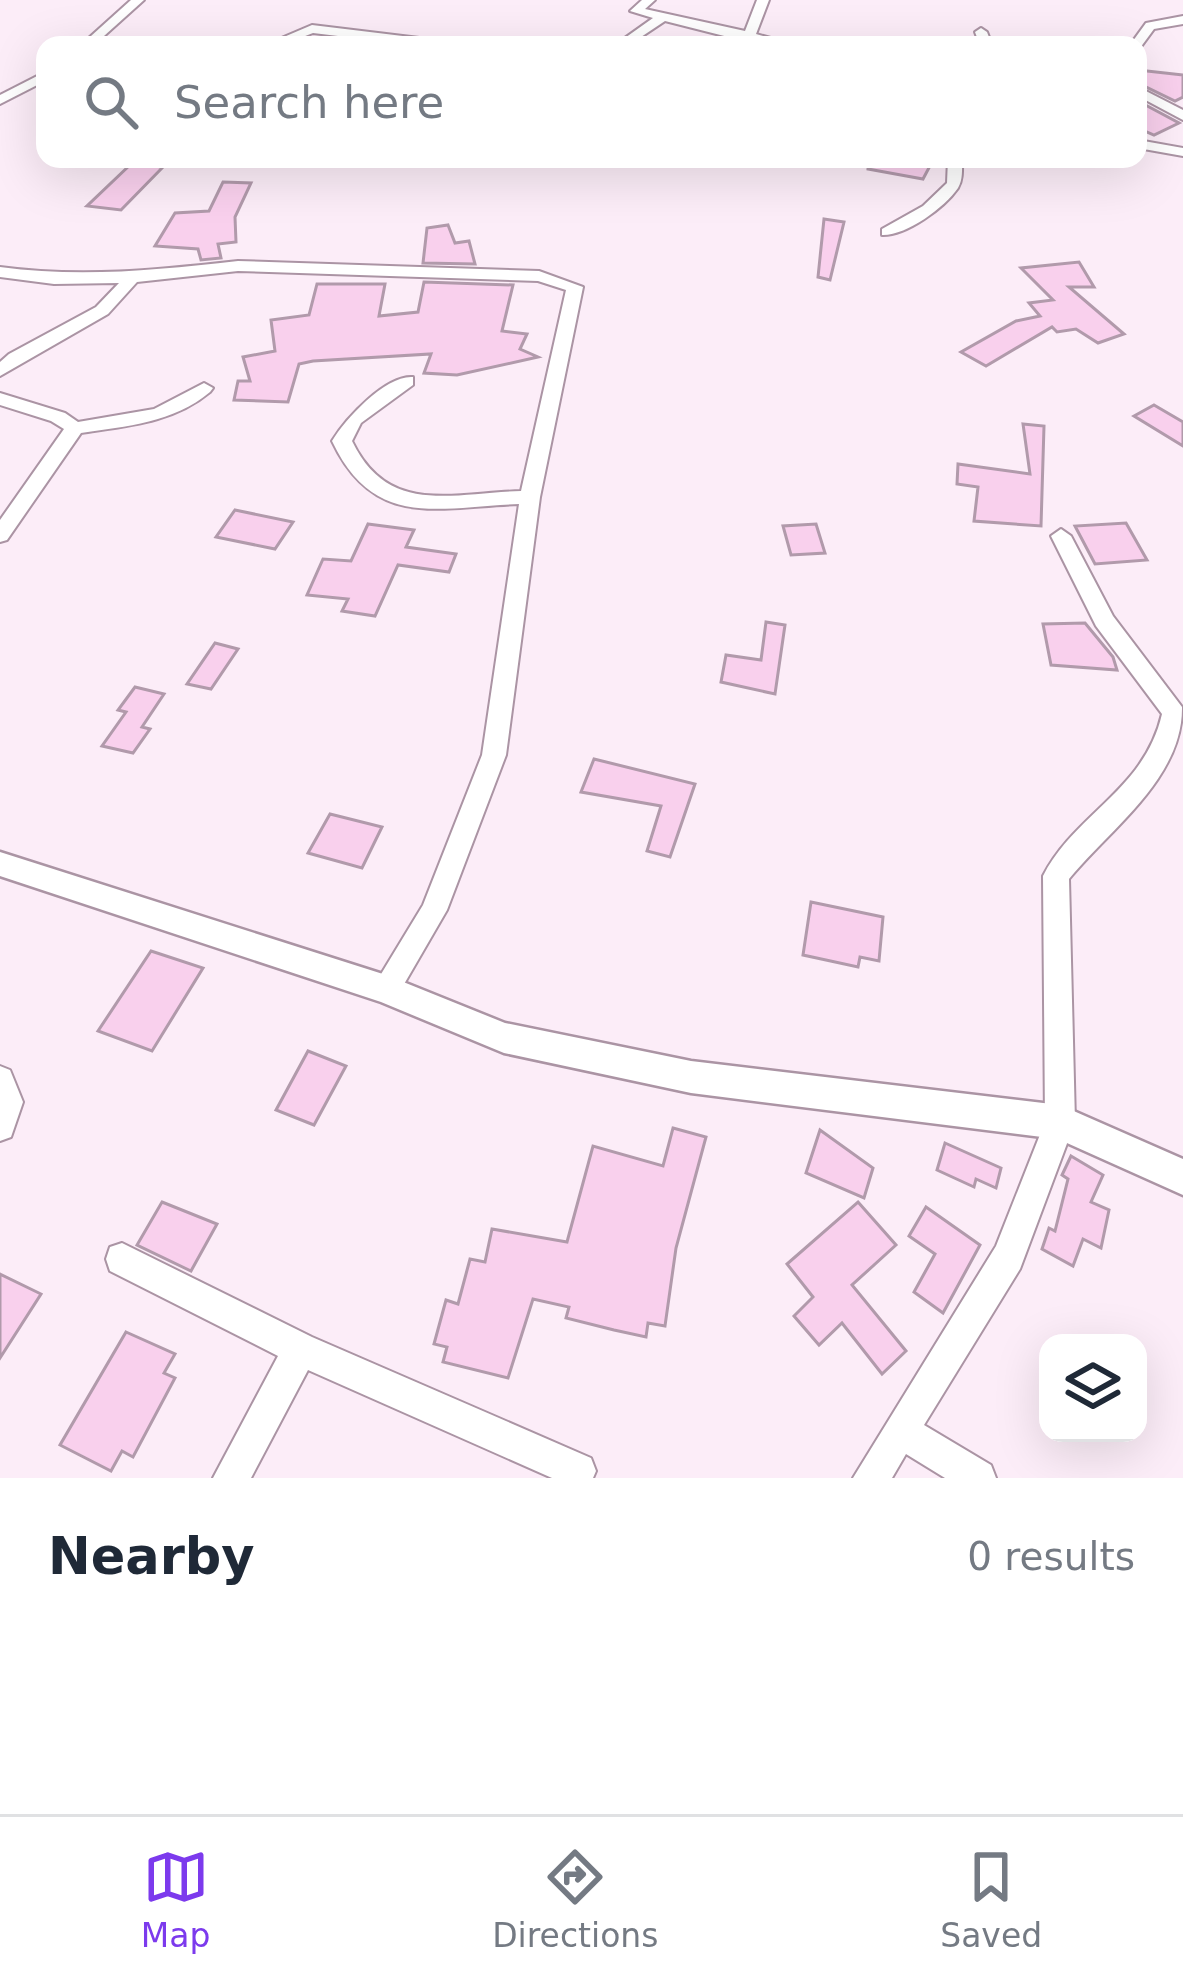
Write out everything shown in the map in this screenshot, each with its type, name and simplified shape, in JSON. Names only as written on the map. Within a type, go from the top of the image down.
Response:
[{"type":"street","points":[[97,36],[138,0]]},
{"type":"street","points":[[649,0],[636,11],[739,36]]},
{"type":"street","points":[[749,36],[763,0]]},
{"type":"street","points":[[634,36],[661,18]]},
{"type":"street","points":[[1143,36],[1150,26],[1183,20]]},
{"type":"street","points":[[294,36],[312,29],[370,36]]},
{"type":"street","points":[[0,100],[36,82]]},
{"type":"street","points":[[1147,96],[1183,116]]},
{"type":"street","points":[[1147,146],[1183,152]]},
{"type":"street","points":[[888,232],[928,209],[954,184],[955,168]]},
{"type":"street","points":[[0,272],[54,279],[132,278],[238,266],[568,281],[575,295],[530,497],[494,755],[434,910],[386,989]]},
{"type":"street","points":[[0,371],[12,358],[81,326],[119,298],[132,278]]},
{"type":"street","points":[[407,381],[354,420],[342,441],[352,471],[374,491],[436,505],[530,497]]},
{"type":"street","points":[[0,399],[58,417],[75,428],[153,415],[189,403],[204,388]]},
{"type":"street","points":[[0,535],[75,428]]},
{"type":"street","points":[[0,498],[25,503]]},
{"type":"street","points":[[871,1478],[1007,1257],[1060,1122],[1056,876],[1158,766],[1172,737],[1174,712],[1104,620],[1061,536]]},
{"type":"street","points":[[0,864],[386,989],[503,1038],[691,1077],[1060,1122],[1183,1177]]},
{"type":"street","points":[[0,1080],[8,1102],[0,1126]]},
{"type":"street","points":[[122,1259],[300,1349],[578,1471]]},
{"type":"street","points":[[231,1478],[300,1349]]},
{"type":"street","points":[[900,1430],[978,1478]]},
{"type":"building","points":[[1147,71],[1183,75],[1183,97],[1175,101],[1147,87]]},
{"type":"building","points":[[1147,106],[1179,123],[1154,135],[1147,132]]},
{"type":"building","points":[[127,168],[162,168],[121,210],[87,206]]},
{"type":"building","points":[[868,168],[929,168],[923,179]]},
{"type":"building","points":[[223,182],[251,183],[235,217],[236,242],[218,244],[221,258],[201,260],[198,249],[155,246],[175,213],[209,211]]},
{"type":"building","points":[[824,219],[844,222],[830,280],[818,277]]},
{"type":"building","points":[[448,225],[455,243],[469,241],[475,264],[423,263],[427,228]]},
{"type":"building","points":[[1079,262],[1094,287],[1069,287],[1124,334],[1098,343],[1076,329],[1057,332],[1052,327],[986,366],[961,352],[1016,321],[1040,316],[1029,303],[1053,300],[1021,268]]},
{"type":"building","points":[[424,282],[513,285],[502,331],[527,334],[520,349],[538,357],[457,375],[424,373],[431,354],[313,361],[299,364],[288,402],[234,400],[238,381],[250,381],[243,357],[275,351],[271,320],[309,315],[317,284],[385,284],[379,316],[418,312]]},
{"type":"building","points":[[1154,405],[1183,422],[1183,446],[1134,416]]},
{"type":"building","points":[[1023,424],[1044,426],[1041,526],[974,521],[978,487],[957,484],[958,464],[1030,474]]},
{"type":"building","points":[[235,510],[293,522],[275,549],[216,537]]},
{"type":"building","points":[[1126,523],[1147,560],[1095,564],[1075,526]]},
{"type":"building","points":[[368,524],[414,530],[406,547],[456,554],[449,572],[398,565],[375,616],[342,611],[348,599],[307,595],[323,559],[351,561]]},
{"type":"building","points":[[816,524],[825,553],[791,555],[783,526]]},
{"type":"building","points":[[766,622],[785,625],[775,694],[721,682],[726,655],[761,660]]},
{"type":"building","points":[[1085,623],[1113,657],[1117,670],[1051,665],[1043,624]]},
{"type":"building","points":[[215,643],[238,649],[211,689],[187,684]]},
{"type":"building","points":[[135,687],[164,694],[142,727],[150,729],[133,753],[102,746],[126,712],[118,710]]},
{"type":"building","points":[[594,759],[695,784],[670,857],[647,851],[661,806],[581,792]]},
{"type":"building","points":[[330,814],[382,827],[362,868],[308,853]]},
{"type":"building","points":[[811,902],[883,917],[879,961],[860,957],[858,967],[803,955]]},
{"type":"building","points":[[151,951],[203,968],[152,1051],[98,1031]]},
{"type":"building","points":[[308,1051],[346,1066],[314,1125],[276,1110]]},
{"type":"building","points":[[673,1128],[706,1137],[676,1248],[665,1326],[648,1323],[646,1337],[566,1318],[569,1307],[533,1299],[508,1378],[443,1362],[447,1347],[434,1344],[446,1300],[458,1304],[470,1259],[485,1262],[492,1229],[567,1242],[593,1146],[663,1166]]},
{"type":"building","points":[[820,1130],[873,1168],[864,1198],[806,1173]]},
{"type":"building","points":[[945,1143],[1001,1168],[996,1188],[976,1179],[974,1187],[937,1170]]},
{"type":"building","points":[[1071,1156],[1103,1175],[1091,1202],[1109,1210],[1101,1248],[1083,1239],[1073,1266],[1042,1249],[1049,1228],[1055,1231],[1068,1179],[1062,1175]]},
{"type":"building","points":[[162,1202],[217,1224],[191,1271],[137,1245]]},
{"type":"building","points":[[858,1202],[896,1245],[852,1285],[906,1351],[882,1374],[842,1323],[819,1345],[794,1316],[813,1297],[787,1264]]},
{"type":"building","points":[[926,1207],[980,1245],[943,1313],[914,1292],[935,1254],[909,1236]]},
{"type":"building","points":[[0,1274],[41,1294],[0,1358]]},
{"type":"building","points":[[126,1332],[175,1354],[164,1373],[175,1378],[133,1457],[122,1451],[111,1471],[60,1445]]}]
